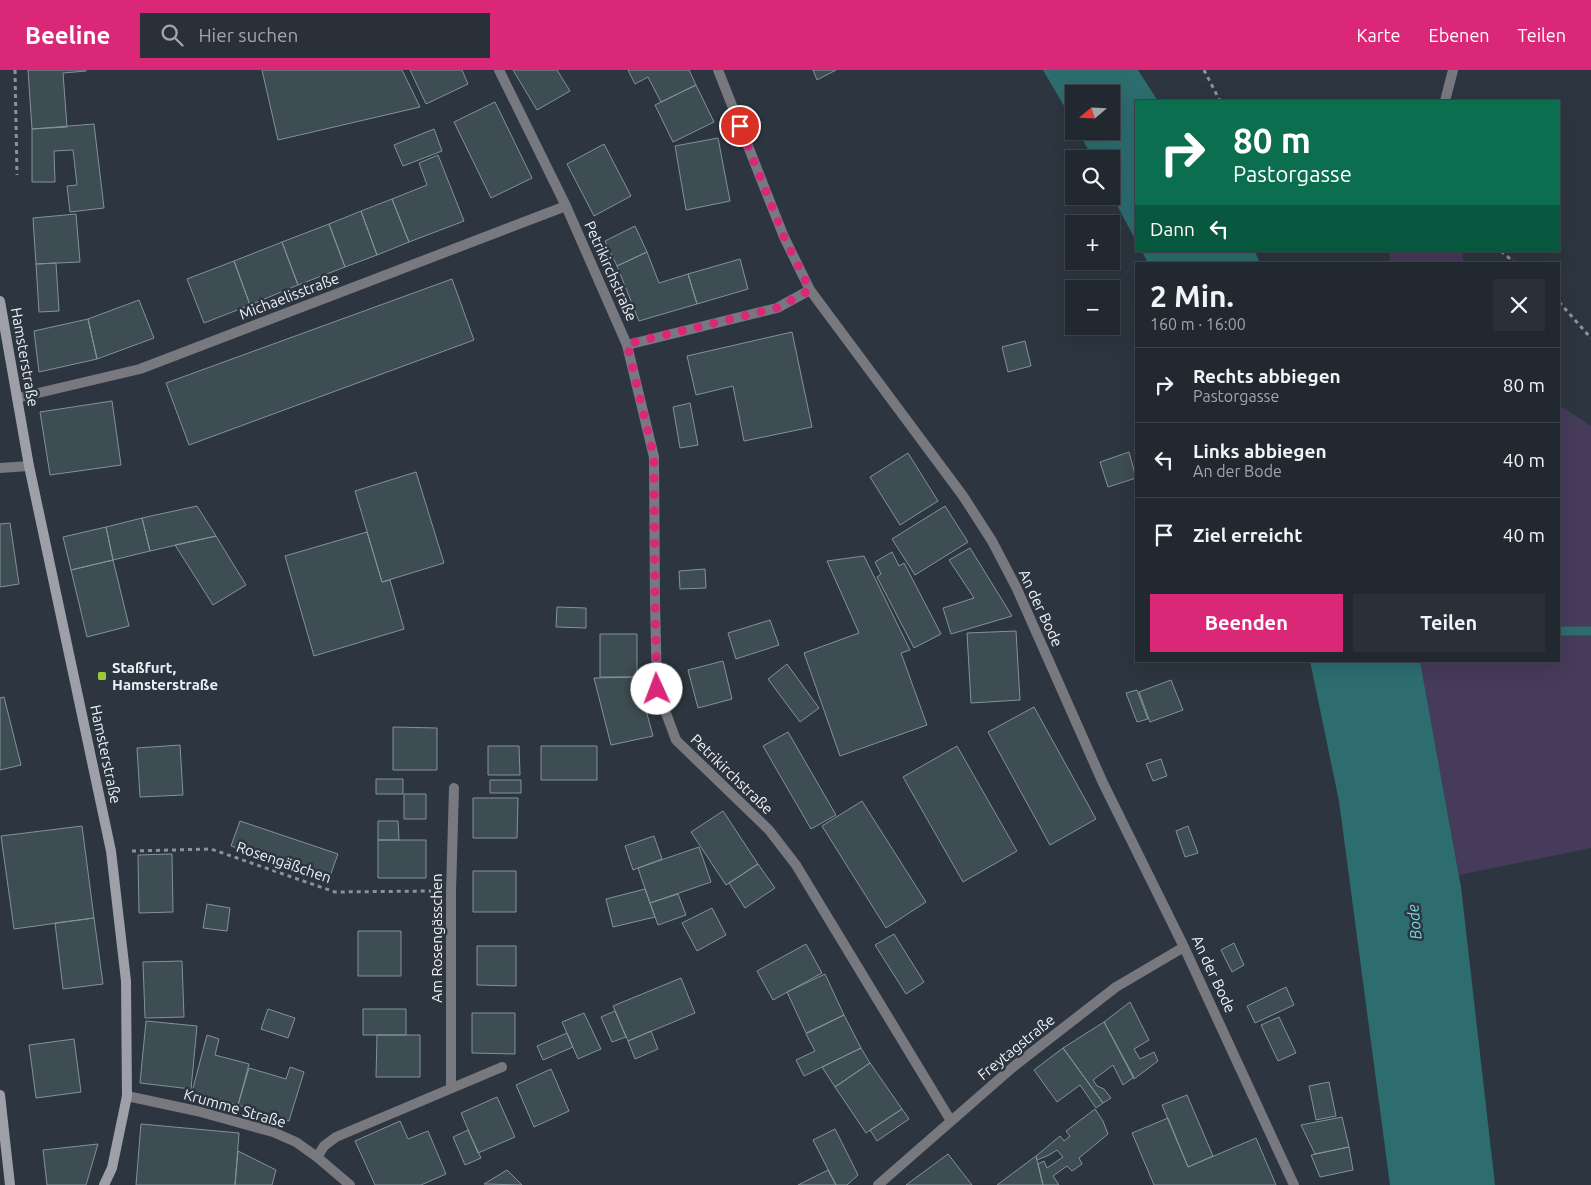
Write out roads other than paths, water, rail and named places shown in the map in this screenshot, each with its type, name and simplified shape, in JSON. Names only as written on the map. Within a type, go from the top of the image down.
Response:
[{"type":"street","name":"Petrikirchstraße","points":[[499,70],[566,206],[627,344],[654,457],[657,689],[676,740],[770,830],[796,865],[951,1121]]},
{"type":"street","name":"An der Bode","points":[[718,70],[784,237],[810,290],[963,496],[992,542],[1017,589],[1103,783],[1184,946],[1294,1185]]},
{"type":"street","points":[[1445,100],[1453,70]]},
{"type":"street","name":"Michaelisstraße","points":[[17,398],[140,369],[566,206]]},
{"type":"street","points":[[627,344],[777,308],[810,290]]},
{"type":"street","name":"Hamsterstraße","points":[[0,301],[29,466],[111,851],[126,981],[127,1096],[112,1168],[104,1185]]},
{"type":"street","points":[[0,468],[29,466]]},
{"type":"street","name":"Am Rosengässchen","points":[[451,1087],[451,892],[454,788]]},
{"type":"street","name":"Freytagstraße","points":[[878,1185],[1013,1067],[1116,987],[1184,946]]},
{"type":"street","points":[[317,1157],[324,1146],[336,1136],[502,1067]]},
{"type":"street","points":[[0,1095],[10,1185]]},
{"type":"street","name":"Krumme Straße","points":[[127,1096],[197,1111],[273,1132],[296,1142],[350,1185]]},
{"type":"water","points":[[1043,70],[1138,70],[1157,100],[1135,100],[1135,239],[1117,205],[1120,205],[1120,150],[1088,150],[1083,140],[1120,140],[1120,85],[1065,85],[1065,108]]},
{"type":"water","points":[[1142,252],[1255,252],[1259,262],[1147,262]]},
{"type":"water","name":"Bode","points":[[1310,662],[1420,662],[1461,887],[1495,1185],[1390,1185],[1339,801]]},
{"type":"waterway","points":[[1560,631],[1591,631]]},
{"type":"place","name":"Staßfurt, Hamsterstraße","points":[[102,676]]}]
